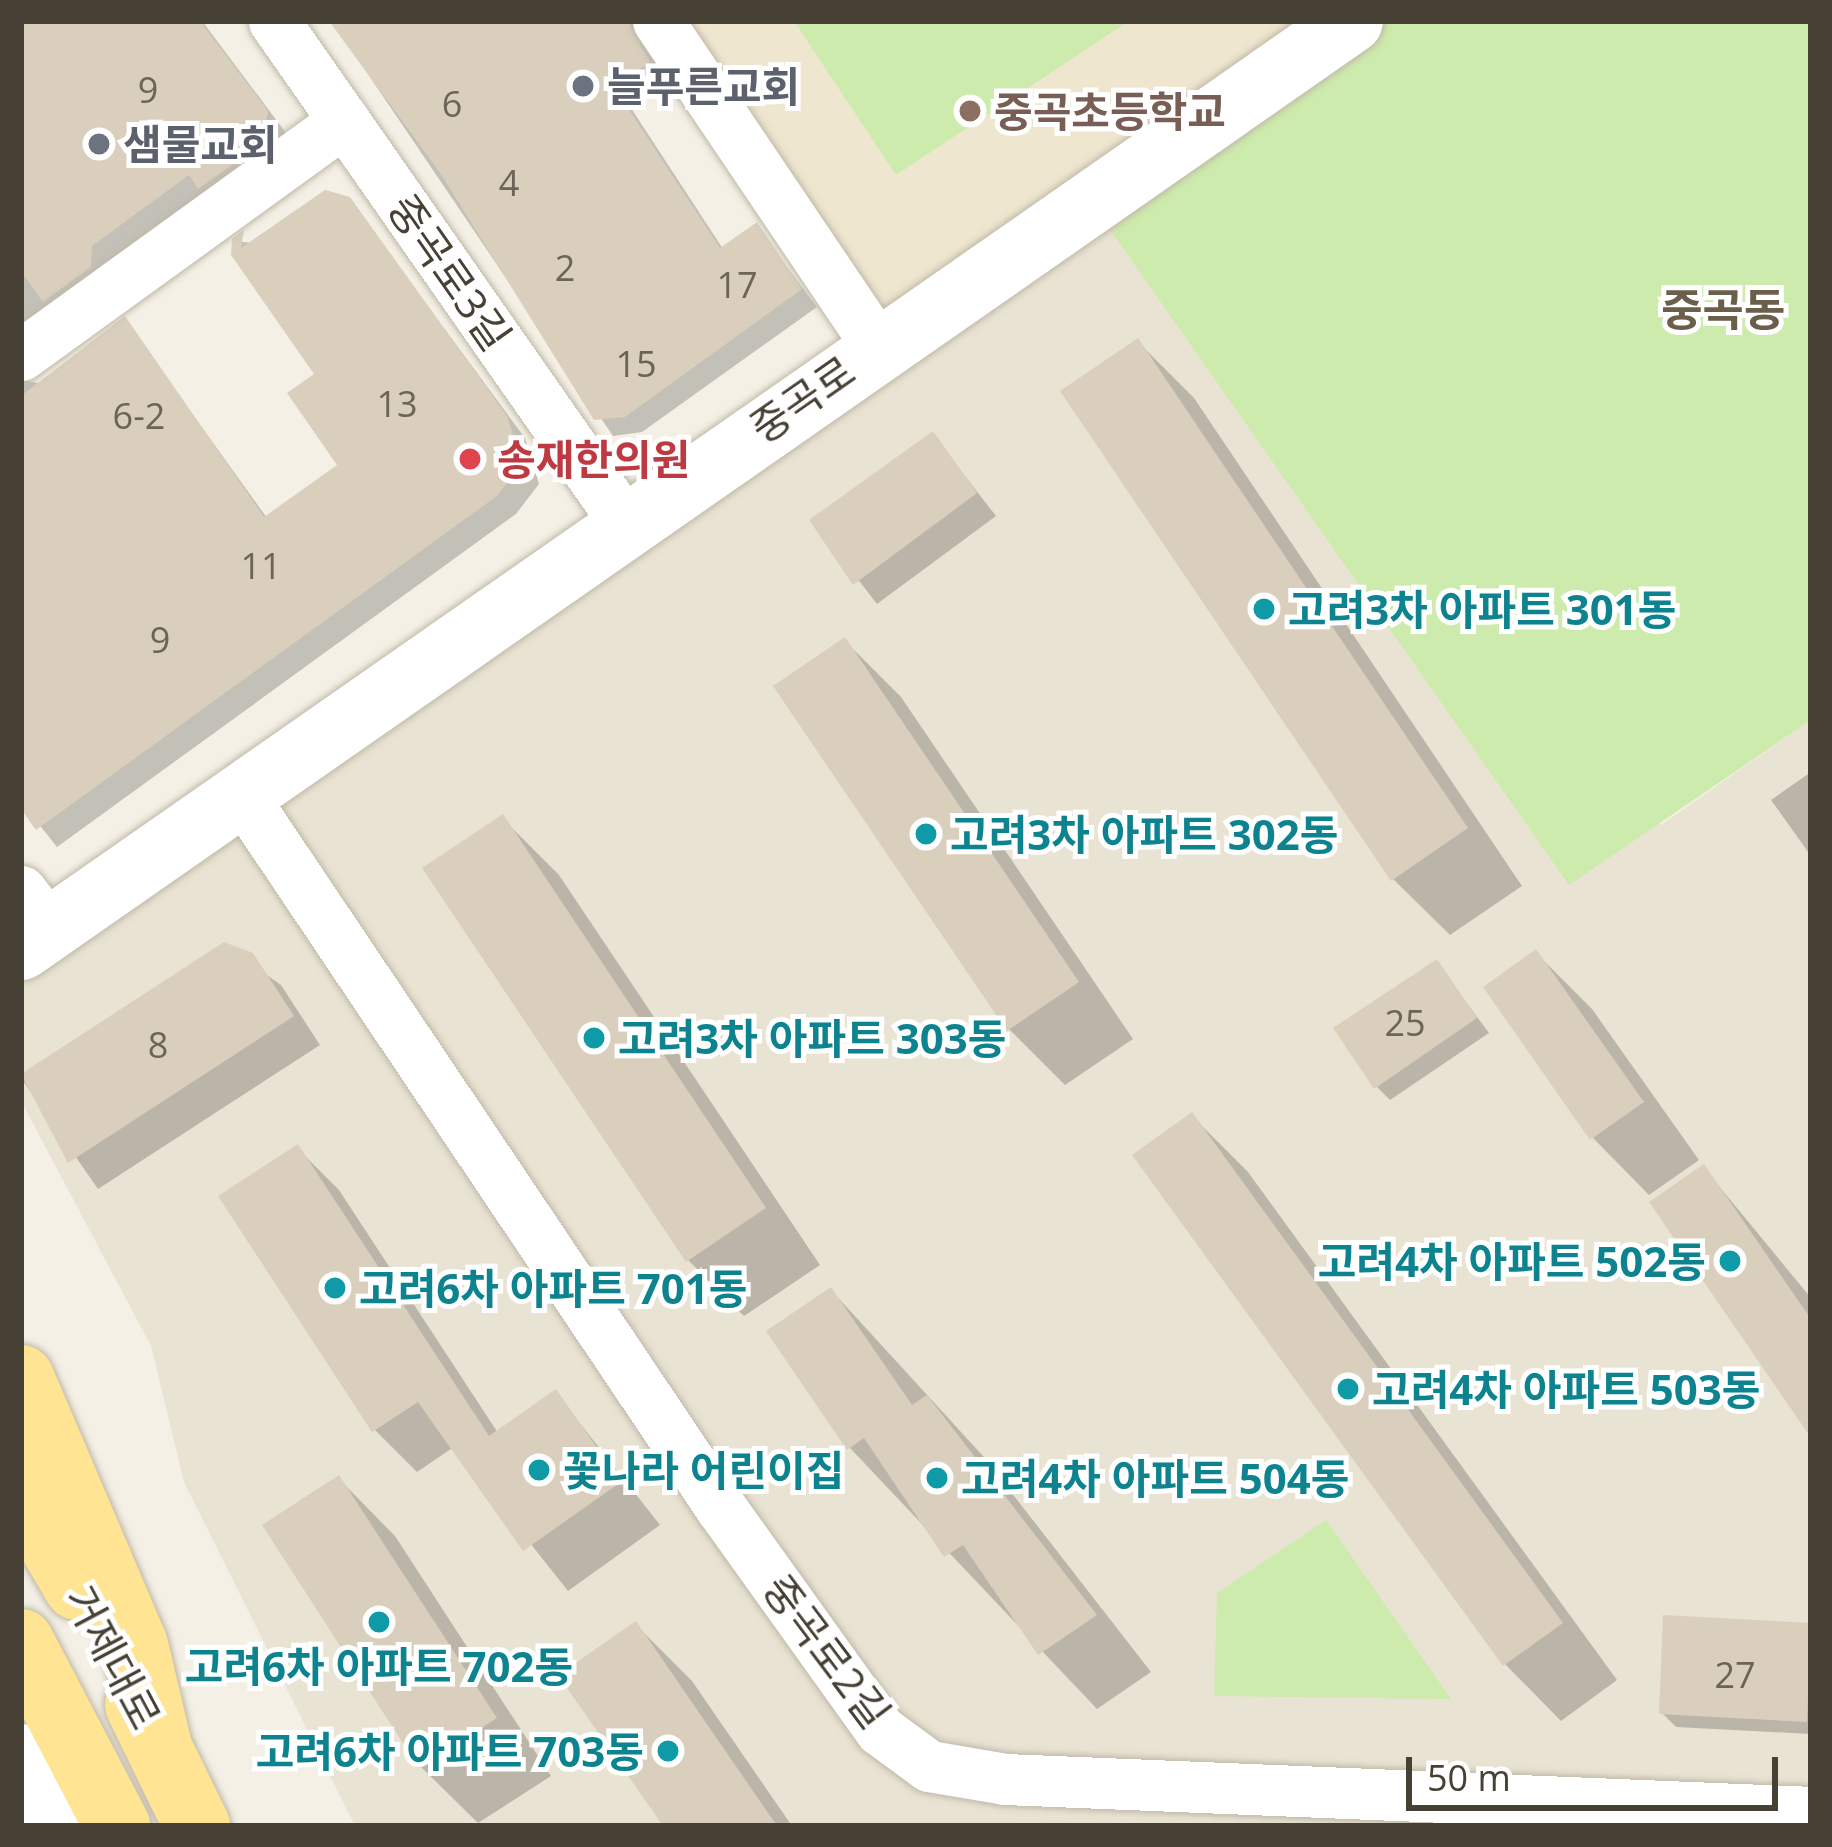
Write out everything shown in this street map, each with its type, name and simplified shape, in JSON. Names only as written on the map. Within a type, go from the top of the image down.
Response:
[{"type":"main road","points":[[21,1378],[135,1645],[158,1742]]},
{"type":"main road","name":"거제대로","points":[[21,1492],[158,1742],[197,1826]]},
{"type":"main road","name":"거제대로","points":[[21,1642],[117,1826]]},
{"type":"street","name":"중곡로3길","points":[[274,21],[625,523]]},
{"type":"street","points":[[658,21],[877,346]]},
{"type":"street","name":"중곡로","points":[[30,923],[241,794],[877,346],[1351,21]]},
{"type":"street","points":[[21,355],[344,121]]},
{"type":"street","name":"중곡로2길","points":[[241,794],[722,1508],[880,1730],[929,1766],[1005,1779],[1811,1812]]},
{"type":"street","points":[[21,1755],[56,1826]]},
{"type":"shaded area","name":"중곡초등학교","points":[[658,21],[1351,21],[877,346]]},
{"type":"shaded area","points":[[1090,201],[1661,825],[1811,720],[1811,1826],[355,1826],[184,1482],[151,1346],[21,1101],[21,948]]},
{"type":"green space","points":[[794,21],[1129,21],[896,175]]},
{"type":"green space","points":[[1351,21],[1811,21],[1811,720],[1569,885],[1090,201]]},
{"type":"green space","points":[[1326,1520],[1451,1699],[1214,1696],[1217,1593]]},
{"type":"building","points":[[21,21],[200,21],[268,111],[262,144],[198,189],[189,175],[92,246],[91,267],[43,302],[21,271]]},
{"type":"building","points":[[329,21],[628,21],[650,62],[614,87],[720,248],[757,222],[802,289],[625,417],[594,420],[441,174]]},
{"type":"building","points":[[325,190],[350,197],[507,416],[522,464],[497,496],[36,830],[21,809],[21,396],[125,316],[264,517],[337,465],[287,393],[314,374],[231,255],[232,239],[244,230],[241,248]]},
{"type":"building","name":"고려3차 아파트 301동","points":[[1138,338],[1468,828],[1391,881],[1060,391]]},
{"type":"building","points":[[933,431],[977,493],[853,585],[809,520]]},
{"type":"building","name":"고려3차 아파트 302동","points":[[845,637],[1079,982],[1007,1031],[773,686]]},
{"type":"building","name":"고려3차 아파트 303동","points":[[503,814],[766,1208],[686,1262],[422,868]]},
{"type":"building","points":[[224,942],[253,953],[294,1016],[68,1163],[21,1074]]},
{"type":"building","points":[[1536,949],[1644,1102],[1590,1140],[1483,987]]},
{"type":"building","points":[[1437,959],[1477,1018],[1374,1089],[1333,1028]]},
{"type":"building","name":"고려4차 아파트 503동","points":[[1192,1112],[1563,1623],[1503,1666],[1132,1155]]},
{"type":"building","name":"고려6차 아파트 701동","points":[[298,1144],[489,1436],[556,1389],[621,1482],[523,1551],[418,1402],[372,1432],[218,1196]]},
{"type":"building","name":"고려4차 아파트 502동","points":[[1704,1164],[1811,1319],[1811,1438],[1649,1202]]},
{"type":"building","name":"고려4차 아파트 504동","points":[[831,1287],[912,1405],[927,1395],[1097,1615],[1038,1655],[963,1545],[944,1557],[864,1438],[847,1450],[766,1331]]},
{"type":"building","name":"고려6차 아파트 702동","points":[[339,1475],[497,1718],[419,1768],[262,1525]]},
{"type":"building","points":[[1663,1615],[1811,1623],[1807,1722],[1659,1714]]},
{"type":"building","name":"고려6차 아파트 703동","points":[[636,1621],[777,1826],[663,1826],[558,1675]]},
{"type":"place","name":"늘푸른교회","points":[[583,86]]},
{"type":"place","name":"중곡초등학교","points":[[970,111]]},
{"type":"place","name":"샘물교회","points":[[99,144]]},
{"type":"place","name":"송재한의원","points":[[470,459]]},
{"type":"place","name":"고려3차 아파트 301동","points":[[1264,609]]},
{"type":"place","name":"고려3차 아파트 302동","points":[[926,834]]},
{"type":"place","name":"고려3차 아파트 303동","points":[[594,1038]]},
{"type":"place","name":"고려4차 아파트 502동","points":[[1730,1261]]},
{"type":"place","name":"고려6차 아파트 701동","points":[[335,1288]]},
{"type":"place","name":"고려4차 아파트 503동","points":[[1348,1389]]},
{"type":"place","name":"꽃나라 어린이집","points":[[539,1470]]},
{"type":"place","name":"고려4차 아파트 504동","points":[[937,1478]]},
{"type":"place","name":"고려6차 아파트 702동","points":[[379,1622]]},
{"type":"place","name":"고려6차 아파트 703동","points":[[668,1751]]},
{"type":"district","name":"중곡동","points":[[1723,309]]}]
